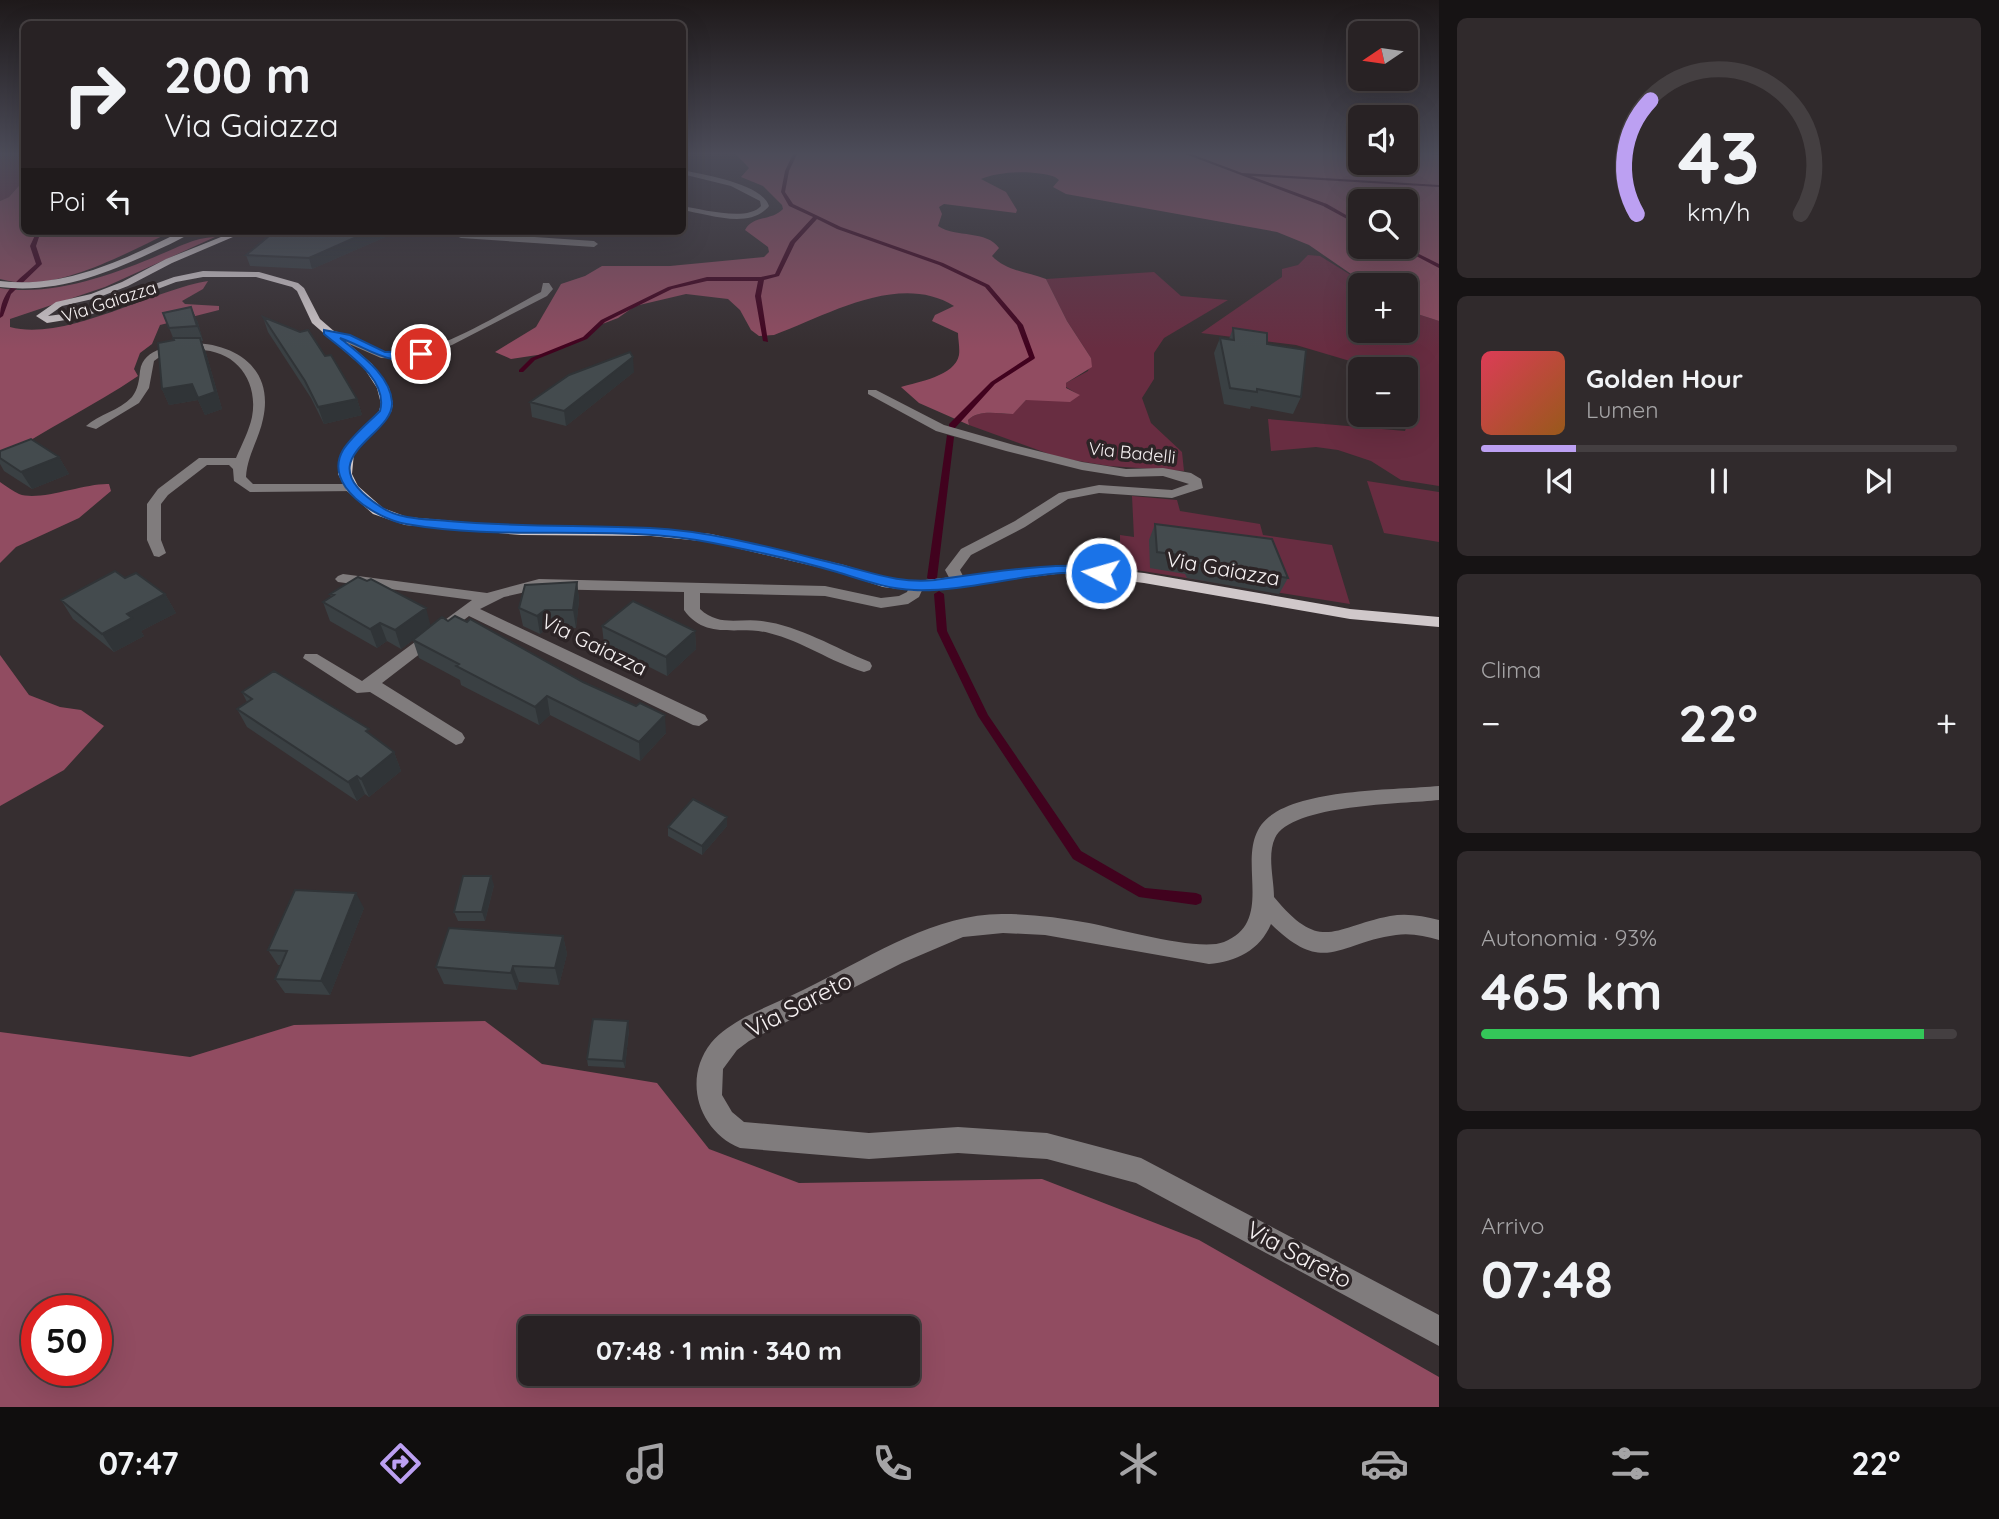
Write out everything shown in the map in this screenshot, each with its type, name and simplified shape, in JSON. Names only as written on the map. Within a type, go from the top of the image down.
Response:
[{"type":"main road","name":"Via Gaiazza","points":[[0,284],[20,286],[101,271],[180,235]]},
{"type":"main road","name":"Via Gaiazza","points":[[233,235],[169,261],[125,284],[94,296],[59,304],[41,316],[47,320],[64,320],[174,280],[235,272],[295,285],[301,290],[316,321],[368,366],[383,388],[387,404],[385,412],[348,452],[345,474],[352,488],[378,511],[405,521],[521,531],[651,532],[711,538],[839,568],[883,582],[916,586],[1064,569],[1144,578],[1350,614],[1439,622]]},
{"type":"street","points":[[461,235],[594,244]]},
{"type":"street","points":[[327,332],[393,357],[421,354],[544,294],[548,289],[546,285]]},
{"type":"street","points":[[92,426],[128,406],[143,388],[145,368],[156,355],[185,347],[219,346],[241,359],[257,382],[259,408],[252,440],[239,468],[239,478],[250,488],[352,488]]},
{"type":"street","name":"Via Badelli","points":[[872,392],[940,428],[1010,449],[1082,466],[1126,473],[1163,472],[1196,482],[1196,488],[1188,492],[1172,494],[1099,489],[1064,496],[1020,524],[966,552],[952,570],[958,583]]},
{"type":"street","points":[[159,553],[154,540],[154,504],[163,492],[204,461],[233,461],[239,468]]},
{"type":"street","name":"Via Gaiazza","points":[[343,579],[490,598]]},
{"type":"street","name":"Via Gaiazza","points":[[370,684],[469,610],[490,598],[539,584],[825,591],[881,603],[903,601],[914,594],[916,586]]},
{"type":"street","points":[[692,589],[692,610],[703,623],[727,627],[763,626],[864,666]]},
{"type":"street","name":"Via Gaiazza","points":[[469,610],[699,720]]},
{"type":"street","points":[[311,658],[363,689],[370,684],[456,738]]},
{"type":"street","name":"Via Sareto","points":[[1439,793],[1306,810],[1277,820],[1269,828],[1264,840],[1264,914],[1255,936],[1238,947],[1207,955],[1039,925],[980,924],[935,937],[744,1032],[713,1061],[708,1077],[708,1094],[714,1111],[724,1126],[740,1135],[869,1146],[958,1140],[1047,1146],[1142,1171],[1439,1331]]},
{"type":"street","points":[[1264,900],[1290,929],[1319,943],[1342,942],[1394,925],[1417,924],[1439,930]]},
{"type":"shaded area","points":[[0,218],[21,218],[21,235],[165,235],[112,260],[66,277],[21,282],[0,279]]},
{"type":"shaded area","points":[[766,218],[941,218],[938,226],[945,230],[979,236],[994,242],[999,248],[992,256],[998,261],[1010,268],[1046,279],[1067,321],[1091,358],[1092,367],[1066,383],[1066,388],[1080,395],[1070,402],[1026,400],[1013,414],[978,414],[968,420],[969,425],[919,403],[901,387],[935,377],[951,368],[959,355],[958,333],[932,321],[935,315],[954,306],[933,297],[910,293],[864,300],[774,335],[759,336],[751,330],[740,310],[728,299],[686,294],[635,306],[618,318],[597,326],[583,339],[544,354],[511,359],[495,352],[536,327],[561,284],[585,276],[602,266],[670,266],[764,257],[769,252],[768,247],[745,230],[748,225]]},
{"type":"shaded area","points":[[1197,218],[1348,218],[1348,259],[1418,259],[1418,218],[1439,218],[1439,321],[1418,314],[1418,273],[1350,273],[1309,245],[1277,232]]},
{"type":"shaded area","points":[[215,237],[105,287],[10,319],[10,327],[32,330],[56,327],[208,281],[203,289],[182,301],[185,304],[219,306],[219,310],[160,325],[152,344],[140,353],[134,369],[138,376],[0,461],[0,288],[19,290],[60,287],[102,277],[193,241]]},
{"type":"shaded area","points":[[1308,255],[1320,256],[1348,273],[1348,343],[1418,343],[1418,314],[1439,321],[1439,486],[1401,480],[1371,461],[1338,450],[1316,447],[1271,451],[1268,419],[1405,431],[1406,427],[1418,427],[1418,357],[1348,357],[1348,360],[1296,345],[1201,333],[1282,277],[1282,269],[1298,265]]},
{"type":"shaded area","points":[[1154,272],[1181,296],[1228,300],[1164,338],[1154,353],[1154,379],[1142,398],[1151,423],[1182,452],[1184,471],[1109,466],[1060,458],[969,425],[968,420],[978,414],[1012,414],[1026,400],[1079,395],[1066,387],[1066,383],[1088,371],[1091,358],[1067,321],[1046,279]]},
{"type":"shaded area","points":[[1367,481],[1439,492],[1439,542],[1384,533]]},
{"type":"shaded area","points":[[0,482],[19,494],[28,496],[99,484],[109,484],[111,491],[79,518],[16,547],[0,563]]},
{"type":"shaded area","points":[[1132,496],[1177,500],[1180,511],[1260,524],[1263,535],[1332,545],[1350,604],[1136,570],[1133,557],[1120,554],[1120,535],[1134,537]]},
{"type":"shaded area","points":[[0,655],[29,695],[60,707],[81,710],[104,726],[64,770],[0,806]]},
{"type":"shaded area","points":[[485,1021],[542,1064],[657,1083],[709,1149],[799,1183],[1042,1179],[1199,1240],[1439,1377],[1439,1407],[0,1407],[0,1032],[190,1057],[294,1025]]},
{"type":"building","points":[[270,235],[361,235],[309,258],[246,255]]},
{"type":"building","points":[[191,307],[197,326],[169,328],[163,313]]},
{"type":"building","points":[[263,317],[300,332],[308,330],[325,356],[331,355],[357,399],[318,407],[305,381]]},
{"type":"building","points":[[1233,328],[1267,333],[1267,344],[1306,350],[1301,397],[1257,389],[1257,392],[1230,388],[1220,338],[1234,340]]},
{"type":"building","points":[[173,338],[200,338],[215,392],[198,398],[192,384],[162,389],[158,343],[174,340]]},
{"type":"building","points":[[630,352],[633,357],[564,411],[530,402],[569,375]]},
{"type":"building","points":[[31,439],[59,457],[21,472],[0,458],[0,451]]},
{"type":"building","points":[[1155,524],[1272,539],[1288,578],[1194,562],[1193,557],[1157,552]]},
{"type":"building","points":[[115,571],[125,578],[136,573],[165,594],[127,614],[132,618],[102,634],[61,600]]},
{"type":"building","points":[[358,577],[367,581],[371,579],[426,608],[395,630],[380,623],[370,629],[323,602],[334,595],[330,594]]},
{"type":"building","points":[[577,582],[573,610],[545,610],[537,616],[519,608],[525,585]]},
{"type":"building","points":[[633,601],[695,631],[666,657],[602,626]]},
{"type":"building","points":[[455,616],[467,622],[470,619],[583,682],[636,706],[640,703],[665,715],[639,742],[547,696],[535,707],[413,640],[442,617],[448,621]]},
{"type":"building","points":[[274,671],[369,729],[366,731],[394,752],[361,779],[357,776],[348,782],[237,709],[252,699],[242,692]]},
{"type":"building","points":[[693,799],[727,817],[702,846],[668,827]]},
{"type":"building","points":[[463,876],[491,876],[482,912],[454,912]]},
{"type":"building","points":[[295,890],[356,893],[321,981],[275,979],[287,951],[268,950]]},
{"type":"building","points":[[449,928],[563,936],[555,968],[513,966],[511,973],[436,967]]},
{"type":"building","points":[[593,1019],[628,1021],[623,1061],[587,1059]]},
{"type":"waterway","points":[[761,279],[777,275],[793,242],[815,218]]},
{"type":"waterway","points":[[817,218],[839,228],[941,264],[987,286],[1020,325],[1032,358],[993,383],[952,426]]},
{"type":"waterway","points":[[0,316],[8,293],[39,264],[33,246],[37,235]]},
{"type":"waterway","points":[[1418,255],[1439,266]]},
{"type":"waterway","points":[[521,371],[533,359],[585,338],[603,321],[670,288],[707,279],[761,279]]},
{"type":"waterway","points":[[761,279],[758,296],[766,341]]},
{"type":"waterway","points":[[932,578],[950,437]]},
{"type":"waterway","points":[[939,594],[942,631],[983,716],[1077,855],[1143,893],[1196,899]]},
{"type":"route","points":[[421,354],[393,357],[336,333],[327,332],[368,366],[383,388],[387,404],[385,412],[348,452],[344,464],[345,474],[352,488],[378,511],[405,521],[521,531],[651,532],[711,538],[839,568],[883,582],[916,586],[1064,569],[1101,573]]}]
